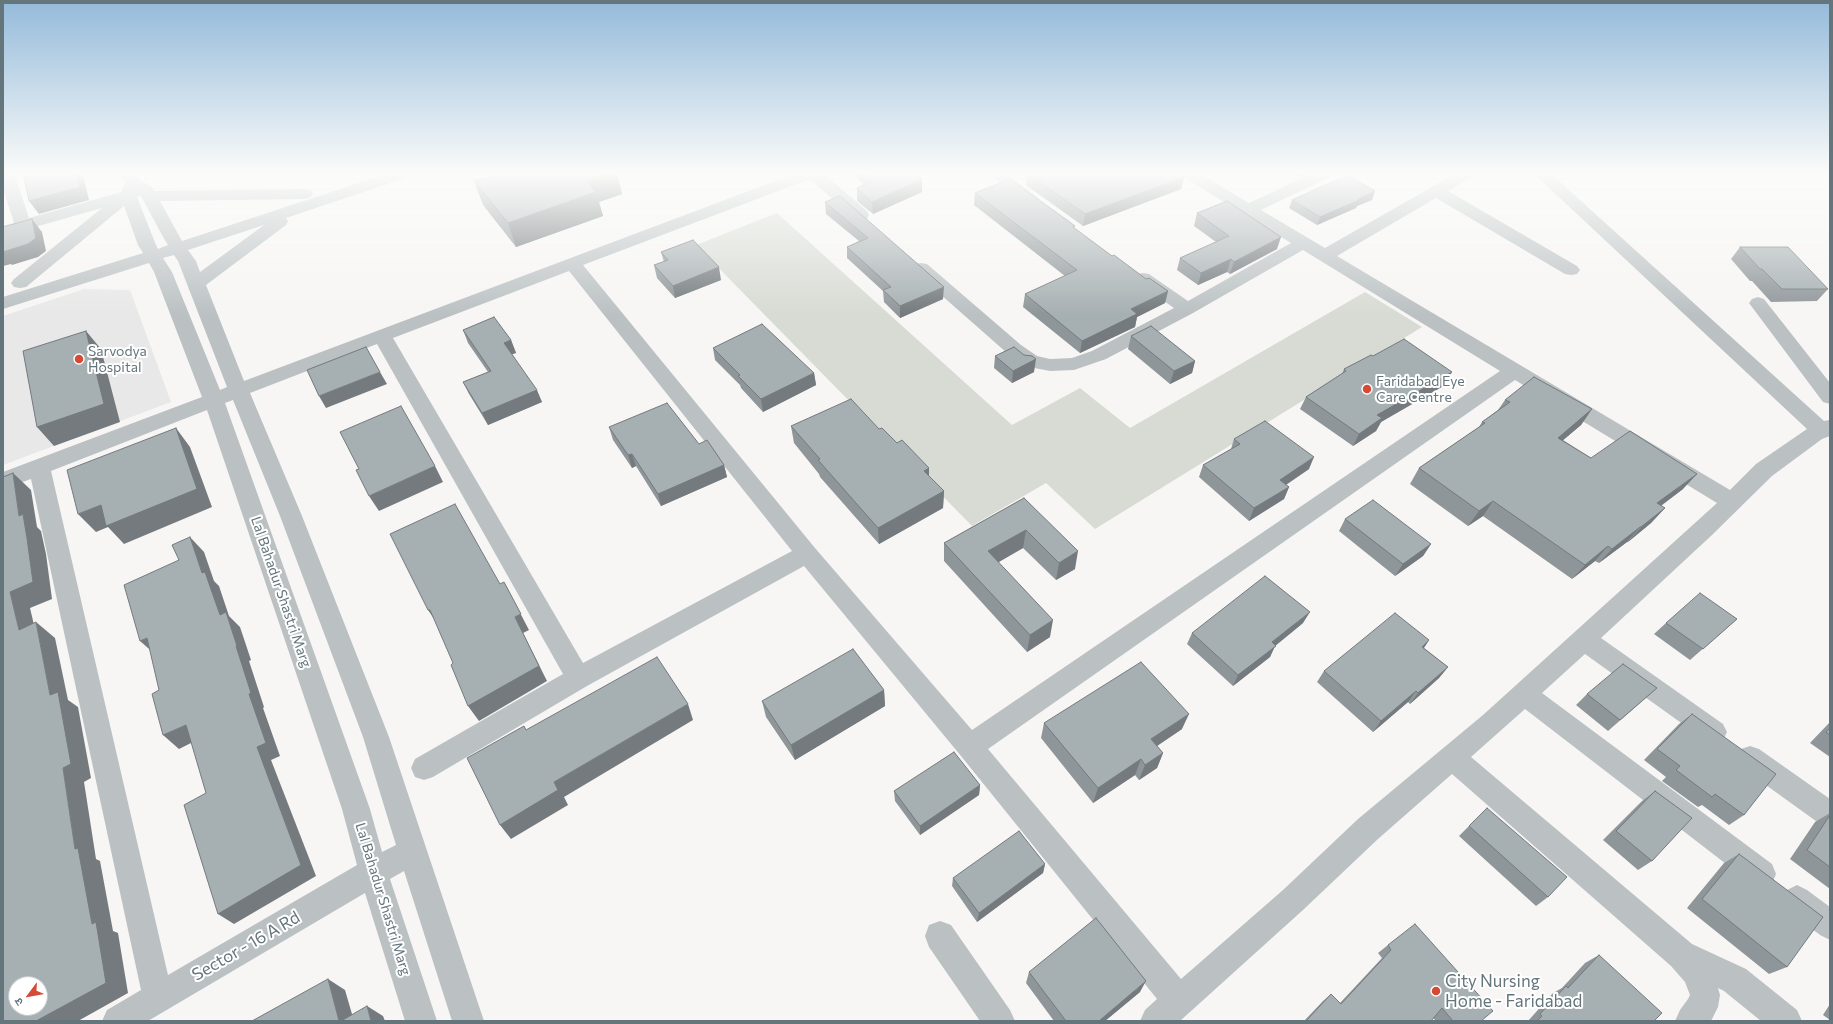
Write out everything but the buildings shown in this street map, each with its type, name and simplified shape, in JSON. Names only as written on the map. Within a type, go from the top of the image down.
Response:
[{"type":"street","points":[[21,220],[23,226]]},
{"type":"street","points":[[3,232],[41,220]]},
{"type":"street","points":[[20,283],[97,220]]},
{"type":"street","name":"Lal Bahadur Shastri Marg","points":[[144,220],[150,250],[164,272],[214,401],[356,809],[373,872],[421,1021]]},
{"type":"street","points":[[159,220],[187,261],[294,524],[376,736],[412,852],[468,1021]]},
{"type":"street","points":[[3,288],[150,250],[245,220]]},
{"type":"street","points":[[196,284],[278,220]]},
{"type":"street","points":[[3,481],[382,335],[688,220]]},
{"type":"street","points":[[865,220],[873,227]]},
{"type":"street","points":[[1264,220],[1731,502]]},
{"type":"street","points":[[1324,256],[1386,220]]},
{"type":"street","points":[[1485,220],[1571,270]]},
{"type":"street","points":[[1156,1021],[1293,900],[1363,834],[1492,723],[1704,529],[1764,470],[1826,429],[1593,220]]},
{"type":"street","points":[[909,257],[1014,349],[1031,361],[1050,365],[1074,364],[1099,355],[1187,309],[1303,243]]},
{"type":"street","points":[[3,303],[150,250]]},
{"type":"street","points":[[573,264],[807,554],[970,746],[1179,1001]]},
{"type":"street","points":[[1129,268],[1187,309]]},
{"type":"street","points":[[1758,303],[1830,397]]},
{"type":"street","points":[[382,335],[578,678]]},
{"type":"street","points":[[970,746],[1515,370]]},
{"type":"street","points":[[39,467],[158,998]]},
{"type":"street","points":[[424,768],[578,678],[807,554]]},
{"type":"street","points":[[1583,639],[1830,815]]},
{"type":"street","points":[[1524,693],[1830,925]]},
{"type":"street","points":[[1451,757],[1682,955],[1698,973],[1705,995],[1702,1007],[1691,1021]]},
{"type":"street","name":"Sector - 16 A Rd","points":[[118,1021],[373,872],[412,852]]},
{"type":"street","points":[[940,936],[999,1021]]},
{"type":"street","points":[[1682,955],[1735,980],[1786,1021]]},
{"type":"shaded area","points":[[760,220],[785,220],[1012,425],[1080,388],[1130,428],[1365,292],[1422,327],[1095,529],[1046,483],[972,526],[696,245]]},
{"type":"shaded area","name":"Sarvodya Hospital","points":[[84,289],[130,290],[171,402],[3,465],[3,316]]},
{"type":"place","name":"Sarvodya Hospital","points":[[79,359]]},
{"type":"place","name":"Faridabad Eye Care Centre","points":[[1367,389]]},
{"type":"place","name":"City Nursing Home - Faridabad","points":[[1436,991]]}]
